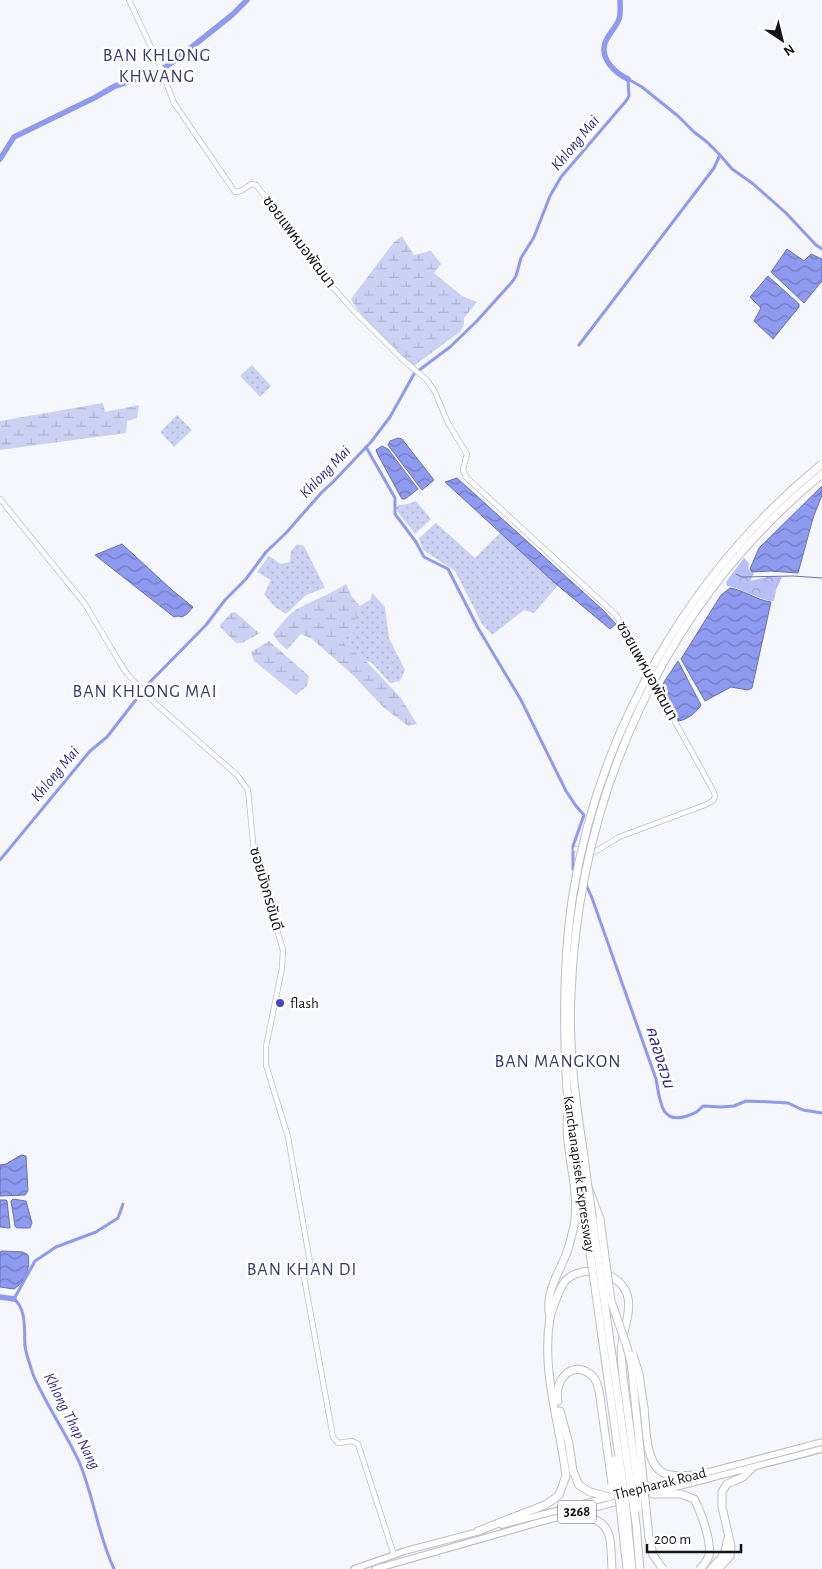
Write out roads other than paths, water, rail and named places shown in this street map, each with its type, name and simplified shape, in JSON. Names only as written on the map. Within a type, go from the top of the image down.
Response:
[{"type":"highway","name":"Kanchanapisek Expressway","points":[[632,1569],[625,1499],[569,1105],[565,1059],[564,1004],[570,919],[578,869],[592,812],[616,744],[636,698],[666,644],[686,612],[718,570],[758,523],[792,489],[822,464]]},
{"type":"highway","name":"Kanchanapisek Expressway","points":[[640,1569],[636,1524],[574,1086],[571,1049],[571,995],[580,895],[599,816],[630,726],[671,650],[708,594],[740,554],[783,508],[822,474]]},
{"type":"highway","points":[[550,1318],[548,1309],[550,1295],[567,1252],[576,1213],[568,1141],[569,1105]]},
{"type":"highway","points":[[588,1187],[606,1241],[614,1299],[630,1342],[639,1374],[650,1454],[659,1469],[666,1474],[698,1475]]},
{"type":"highway","points":[[600,1219],[611,1301],[626,1344],[630,1362],[649,1538],[653,1555],[663,1569]]},
{"type":"highway","points":[[478,1531],[545,1505],[559,1495],[563,1488],[566,1476],[550,1384],[548,1344],[550,1318],[561,1288],[568,1278],[586,1272],[600,1272],[616,1279],[625,1289],[628,1297],[628,1312],[621,1345],[623,1377],[637,1482],[636,1524]]},
{"type":"highway","points":[[609,1497],[584,1490],[576,1478],[556,1392],[560,1378],[566,1373],[577,1370],[588,1373],[597,1383],[622,1569]]},
{"type":"highway","points":[[609,1393],[610,1426],[627,1569]]},
{"type":"highway","points":[[718,1569],[730,1556],[731,1546],[722,1507],[722,1492],[727,1484],[743,1477],[752,1468]]},
{"type":"highway","points":[[653,1494],[682,1494],[694,1499],[710,1550],[706,1563],[700,1569]]},
{"type":"highway","points":[[574,1513],[588,1516],[602,1523],[610,1538],[612,1569]]},
{"type":"highway","points":[[711,1569],[726,1552],[727,1528]]},
{"type":"main road","name":"Thepharak Road","points":[[375,1569],[574,1513],[752,1468],[822,1442]]},
{"type":"main road","name":"Thepharak Road","points":[[354,1569],[394,1555],[478,1531],[609,1497],[802,1451],[822,1449]]},
{"type":"street","name":"ซอยแพหมอพัฒนา","points":[[129,0],[159,64],[174,103],[233,189],[238,192],[251,184],[256,185],[290,228],[300,248],[354,311],[430,384],[448,423],[467,454],[463,470],[466,477],[600,600],[620,621],[715,796],[713,800],[705,805],[619,837],[594,852],[576,849]]},
{"type":"street","name":"ซอยมังกรขันดี","points":[[0,499],[85,605],[120,663],[142,691],[228,766],[248,790],[254,853],[283,950],[282,968],[265,1056],[288,1137],[311,1268],[305,1271],[304,1277],[334,1437],[338,1443],[352,1441],[358,1444],[394,1555]]},
{"type":"water","points":[[787,249],[804,261],[811,254],[822,259],[822,281],[804,303],[771,272]]},
{"type":"water","points":[[768,276],[799,304],[799,307],[773,339],[754,321],[761,308],[750,297]]},
{"type":"water","points":[[398,438],[402,439],[434,480],[422,490],[388,445],[390,441]]},
{"type":"water","points":[[382,446],[388,449],[418,489],[405,499],[402,499],[378,455],[376,450]]},
{"type":"water","points":[[457,478],[603,610],[616,624],[610,629],[556,584],[445,482]]},
{"type":"water","points":[[822,486],[822,495],[813,518],[798,573],[752,572],[750,569],[759,548]]},
{"type":"water","points":[[122,544],[193,607],[187,614],[182,617],[174,617],[95,555]]},
{"type":"water","points":[[730,588],[771,602],[752,688],[748,690],[731,687],[705,701],[681,659],[721,595]]},
{"type":"water","points":[[678,661],[701,705],[691,716],[678,721],[661,691],[664,682]]},
{"type":"water","points":[[21,1155],[26,1156],[28,1191],[25,1195],[0,1196],[0,1165],[6,1164]]},
{"type":"water","points":[[13,1199],[26,1201],[32,1223],[30,1228],[17,1228],[15,1226],[11,1201]]},
{"type":"water","points":[[0,1200],[7,1201],[10,1228],[0,1227]]},
{"type":"water","points":[[0,1252],[23,1252],[28,1255],[29,1264],[26,1274],[14,1289],[0,1287]]},
{"type":"waterway","points":[[0,159],[14,137],[115,86],[154,74],[173,62],[232,15],[247,0]]},
{"type":"waterway","points":[[620,0],[619,19],[606,40],[604,49],[610,65],[628,79]]},
{"type":"waterway","points":[[628,79],[642,87],[678,116],[707,142],[732,169],[752,183],[786,213],[822,249]]},
{"type":"waterway","name":"Khlong Mai","points":[[0,860],[90,751],[107,737],[149,683],[206,625],[225,600],[246,579],[266,552],[371,442],[390,417],[414,374],[450,347],[476,322],[512,282],[516,276],[521,258],[534,237],[550,196],[561,177],[626,101],[629,96],[628,79]]},
{"type":"waterway","points":[[579,345],[714,168],[720,155]]},
{"type":"waterway","name":"คลองสวน","points":[[366,447],[395,498],[395,514],[416,542],[424,557],[448,569],[478,628],[521,700],[566,791],[584,815],[573,846],[573,869],[585,882],[592,898],[656,1079],[660,1102],[666,1114],[678,1118],[697,1112],[703,1106],[734,1106],[746,1101],[788,1103],[803,1110],[822,1113]]},
{"type":"waterway","points":[[736,574],[742,577],[793,576],[822,578]]},
{"type":"waterway","name":"Khlong Thap Nang","points":[[114,1569],[104,1543],[80,1464],[33,1375],[25,1349],[23,1315],[18,1303],[14,1299],[35,1261],[56,1247],[96,1232],[118,1218],[123,1204]]},
{"type":"waterway","name":"Khlong Thap Nang","points":[[0,1297],[14,1299]]},
{"type":"place","name":"flash","points":[[280,1003]]},
{"type":"district","name":"BAN KHLONG KHWANG","points":[[157,66]]},
{"type":"district","name":"BAN KHLONG MAI","points":[[145,692]]},
{"type":"district","name":"BAN MANGKON","points":[[558,1062]]},
{"type":"district","name":"BAN KHAN DI","points":[[302,1270]]}]
